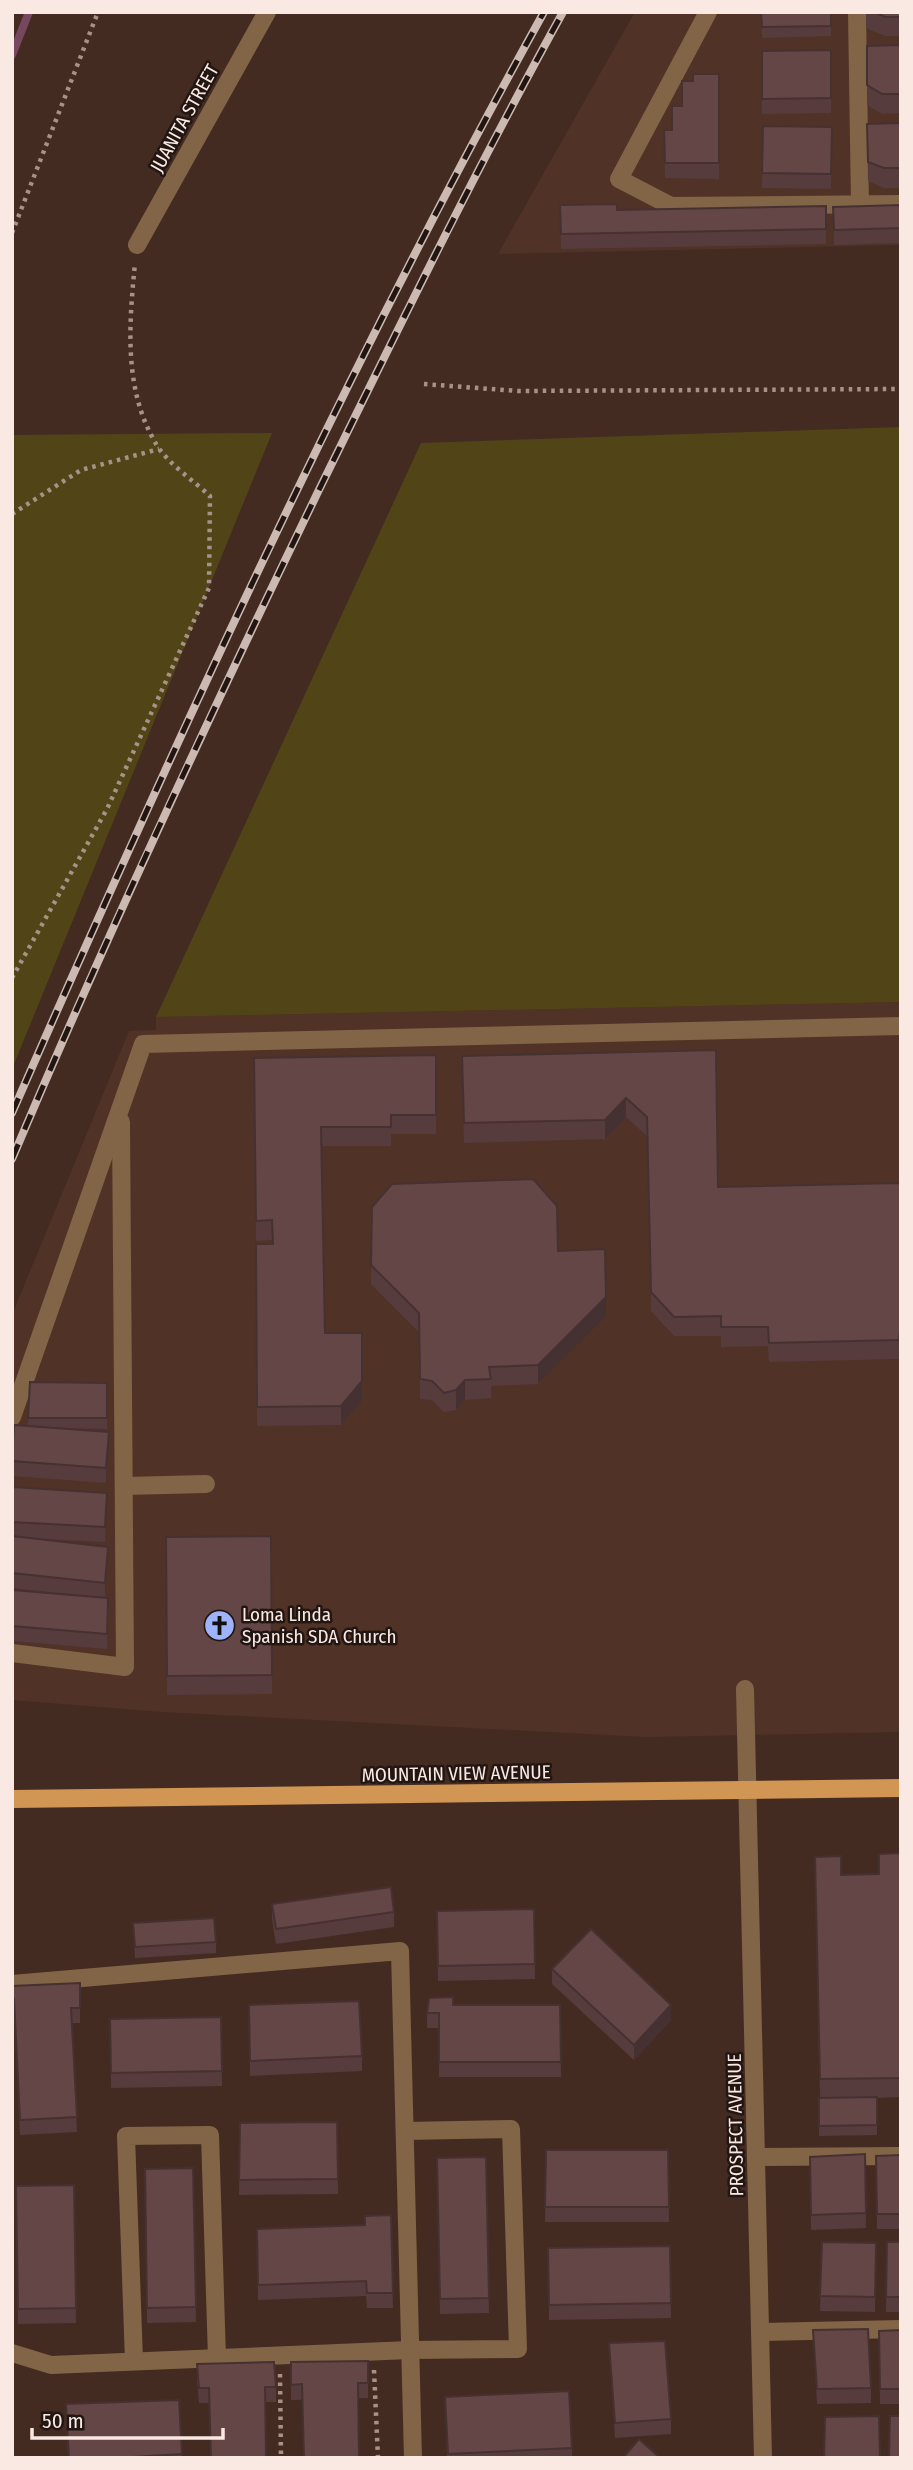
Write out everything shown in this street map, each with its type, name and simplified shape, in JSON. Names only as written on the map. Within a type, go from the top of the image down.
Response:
[{"type":"main road","name":"MOUNTAIN VIEW AVENUE","points":[[12,1799],[901,1788]]},
{"type":"street","name":"JUANITA STREET","points":[[137,244],[267,12]]},
{"type":"street","points":[[708,12],[619,179],[671,206],[901,204]]},
{"type":"street","points":[[857,12],[860,205]]},
{"type":"street","points":[[857,51],[879,51]]},
{"type":"street","points":[[859,125],[880,125]]},
{"type":"street","points":[[12,1418],[143,1044],[901,1026]]},
{"type":"street","points":[[12,1653],[125,1667],[121,1108]]},
{"type":"street","points":[[124,1486],[206,1483]]},
{"type":"street","name":"PROSPECT AVENUE","points":[[745,1689],[763,2458]]},
{"type":"street","points":[[12,1984],[400,1951],[413,2458]]},
{"type":"street","points":[[12,2353],[51,2365],[373,2351],[518,2349],[511,2129],[405,2131]]},
{"type":"street","points":[[134,2361],[126,2136],[209,2135],[217,2358]]},
{"type":"street","points":[[757,2157],[901,2156]]},
{"type":"street","points":[[760,2332],[901,2329]]},
{"type":"path","points":[[12,233],[98,12]]},
{"type":"path","points":[[12,978],[107,809],[209,588],[210,496],[159,449],[132,381],[130,320],[137,244]]},
{"type":"path","points":[[424,384],[519,391],[901,389]]},
{"type":"path","points":[[12,514],[81,470],[159,449]]},
{"type":"path","points":[[373,2351],[378,2458]]},
{"type":"path","points":[[280,2355],[281,2458]]},
{"type":"shaded area","points":[[635,12],[901,12],[901,245],[498,254]]},
{"type":"shaded area","points":[[901,427],[901,1002],[156,1017],[421,443]]},
{"type":"shaded area","points":[[272,433],[12,1069],[12,435]]},
{"type":"shaded area","points":[[901,1002],[901,1732],[646,1737],[162,1712],[12,1700],[12,1315],[129,1031],[156,1030],[156,1017]]},
{"type":"building","points":[[761,12],[831,12],[831,26],[762,27]]},
{"type":"building","points":[[875,12],[901,12],[901,17],[885,17]]},
{"type":"building","points":[[901,45],[901,94],[882,94],[867,85],[867,46]]},
{"type":"building","points":[[831,50],[831,98],[762,99],[762,51]]},
{"type":"building","points":[[693,74],[719,74],[719,163],[665,163],[664,130],[672,130],[672,106],[682,106],[682,81],[693,81]]},
{"type":"building","points":[[901,123],[901,168],[884,168],[868,162],[867,124]]},
{"type":"building","points":[[763,126],[832,127],[831,174],[762,173]]},
{"type":"building","points":[[617,204],[617,210],[826,206],[826,229],[561,234],[560,205]]},
{"type":"building","points":[[901,205],[901,228],[834,230],[833,207]]},
{"type":"building","points":[[716,1050],[718,1187],[901,1183],[899,1340],[769,1343],[768,1327],[721,1327],[721,1316],[674,1317],[651,1292],[647,1117],[626,1098],[605,1120],[464,1123],[462,1056]]},
{"type":"building","points":[[436,1055],[436,1115],[391,1115],[391,1127],[321,1127],[325,1333],[362,1333],[362,1381],[341,1406],[257,1407],[256,1244],[273,1244],[272,1220],[256,1221],[254,1058]]},
{"type":"building","points":[[533,1179],[557,1206],[558,1251],[605,1249],[606,1297],[538,1365],[489,1367],[491,1379],[465,1380],[456,1390],[444,1393],[432,1381],[420,1379],[419,1313],[371,1265],[372,1207],[392,1184]]},
{"type":"building","points":[[30,1382],[107,1383],[107,1418],[28,1418]]},
{"type":"building","points":[[14,1425],[109,1432],[106,1468],[12,1461]]},
{"type":"building","points":[[12,1487],[107,1493],[105,1527],[12,1522]]},
{"type":"building","points":[[12,1536],[108,1547],[105,1583],[12,1573]]},
{"type":"building","name":"Loma Linda Spanish SDA Church","points":[[271,1536],[272,1675],[167,1676],[166,1537]]},
{"type":"building","points":[[12,1590],[108,1598],[107,1634],[12,1626]]},
{"type":"building","points":[[901,1853],[901,2078],[820,2079],[815,1857],[841,1856],[841,1875],[879,1874],[879,1854]]},
{"type":"building","points":[[391,1887],[394,1912],[276,1929],[272,1904]]},
{"type":"building","points":[[534,1909],[535,1964],[438,1966],[437,1911]]},
{"type":"building","points":[[214,1918],[216,1942],[135,1947],[133,1923]]},
{"type":"building","points":[[591,1929],[671,2005],[634,2045],[552,1969]]},
{"type":"building","points":[[80,1983],[80,2008],[71,2008],[77,2117],[20,2120],[12,1986]]},
{"type":"building","points":[[453,1997],[453,2005],[560,2005],[561,2062],[439,2062],[439,2013],[427,2013],[429,1998]]},
{"type":"building","points":[[359,2001],[362,2056],[250,2061],[249,2005]]},
{"type":"building","points":[[221,2017],[222,2071],[111,2073],[110,2019]]},
{"type":"building","points":[[877,2097],[877,2125],[819,2126],[819,2098]]},
{"type":"building","points":[[337,2122],[338,2179],[239,2180],[240,2123]]},
{"type":"building","points":[[546,2150],[668,2150],[669,2207],[545,2207]]},
{"type":"building","points":[[865,2154],[866,2213],[811,2215],[810,2157]]},
{"type":"building","points":[[901,2155],[901,2214],[877,2214],[876,2156]]},
{"type":"building","points":[[486,2157],[489,2298],[440,2299],[437,2158]]},
{"type":"building","points":[[193,2168],[196,2307],[147,2308],[145,2169]]},
{"type":"building","points":[[74,2185],[76,2308],[18,2309],[16,2186]]},
{"type":"building","points":[[391,2215],[393,2293],[367,2293],[366,2281],[258,2285],[257,2229],[365,2225],[365,2216]]},
{"type":"building","points":[[822,2242],[876,2243],[875,2297],[820,2296]]},
{"type":"building","points":[[887,2242],[901,2242],[901,2297],[886,2297]]},
{"type":"building","points":[[670,2246],[671,2303],[549,2305],[548,2248]]},
{"type":"building","points":[[868,2329],[871,2388],[817,2389],[813,2330]]},
{"type":"building","points":[[901,2330],[901,2389],[880,2389],[879,2331]]},
{"type":"building","points":[[665,2341],[671,2419],[615,2423],[609,2343]]},
{"type":"building","points":[[368,2361],[368,2383],[358,2383],[359,2458],[304,2458],[302,2384],[291,2385],[291,2362]]},
{"type":"building","points":[[274,2362],[276,2387],[265,2387],[266,2458],[211,2458],[209,2388],[199,2388],[197,2364]]},
{"type":"building","points":[[569,2391],[572,2448],[448,2454],[445,2397]]},
{"type":"building","points":[[179,2400],[182,2454],[69,2458],[66,2404]]},
{"type":"building","points":[[879,2416],[880,2458],[824,2458],[825,2417]]},
{"type":"building","points":[[890,2416],[901,2416],[901,2458],[889,2458]]},
{"type":"building","points":[[639,2439],[660,2458],[623,2458]]},
{"type":"waterway","points":[[12,55],[29,12]]},
{"type":"railway","points":[[12,1113],[136,833],[265,556],[400,282],[544,12]]},
{"type":"railway","points":[[12,1159],[122,908],[276,578],[436,253],[563,12]]},
{"type":"place","name":"Loma Linda Spanish SDA Church","points":[[219,1625]]}]
